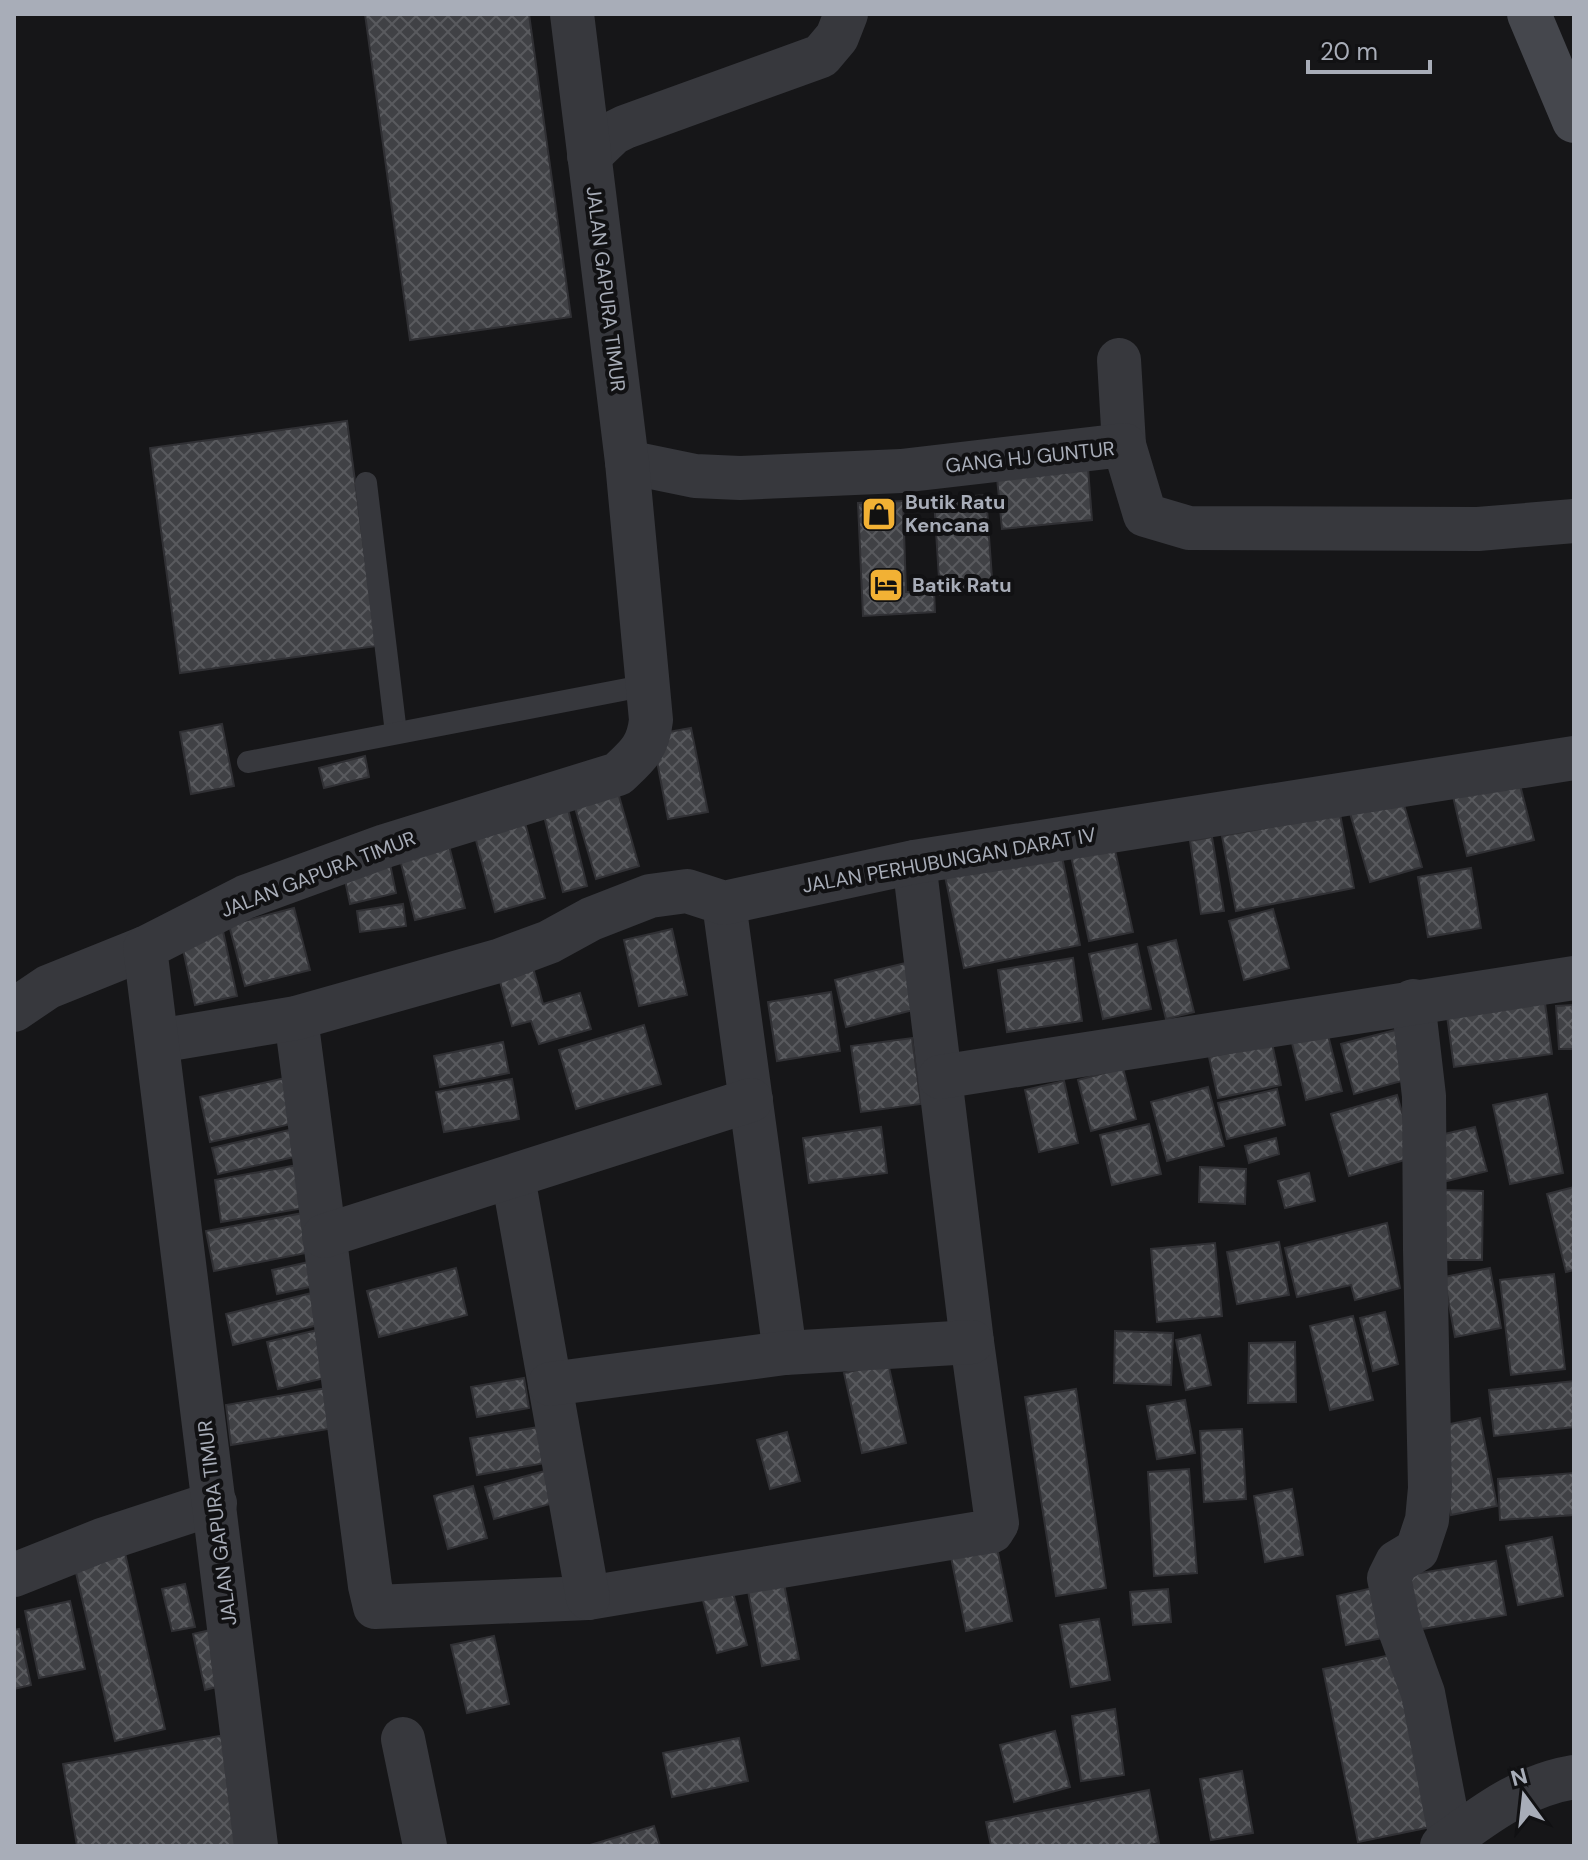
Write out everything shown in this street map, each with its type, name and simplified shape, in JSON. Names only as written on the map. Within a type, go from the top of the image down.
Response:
[{"type":"main road","points":[[1529,14],[1574,121]]},
{"type":"street","name":"JALAN GAPURA TIMUR","points":[[256,1846],[145,948],[259,892],[385,846],[618,774],[639,754],[649,739],[651,720],[627,462],[572,14]]},
{"type":"street","points":[[589,156],[613,133],[625,127],[821,56],[837,37],[846,14]]},
{"type":"street","points":[[1119,360],[1124,445]]},
{"type":"street","name":"GANG HJ GUNTUR","points":[[627,462],[695,476],[740,478],[901,471],[1124,445],[1145,515],[1189,528],[1478,529],[1574,521]]},
{"type":"street","name":"JALAN PERHUBUNGAN DARAT IV","points":[[158,1041],[296,1018],[498,961],[549,942],[591,919],[650,896],[687,891],[724,903],[914,862],[1574,758]]},
{"type":"street","points":[[296,1018],[375,1607],[588,1598],[992,1531],[997,1523],[914,862]]},
{"type":"street","points":[[724,903],[785,1353]]},
{"type":"street","points":[[14,1010],[48,987],[145,948]]},
{"type":"street","points":[[940,1077],[1574,978]]},
{"type":"street","points":[[1413,1001],[1424,1096],[1430,1488],[1427,1520],[1417,1550],[1397,1562],[1389,1578],[1400,1630],[1423,1693],[1447,1842],[1487,1811],[1536,1787],[1574,1777]]},
{"type":"street","points":[[324,1236],[751,1100]]},
{"type":"street","points":[[513,1177],[588,1598]]},
{"type":"street","points":[[550,1384],[785,1353],[972,1342]]},
{"type":"street","points":[[14,1575],[102,1540],[215,1503]]},
{"type":"street","points":[[403,1739],[425,1846]]},
{"type":"lane","points":[[366,483],[396,733]]},
{"type":"lane","points":[[248,762],[648,685]]},
{"type":"building","points":[[365,14],[529,14],[571,317],[410,340]]},
{"type":"building","points":[[347,421],[377,646],[180,673],[150,448]]},
{"type":"building","points":[[1088,468],[1092,520],[1002,529],[997,478]]},
{"type":"building","points":[[986,495],[993,592],[940,595],[934,499]]},
{"type":"building","points":[[903,501],[906,592],[934,591],[935,612],[863,616],[858,503]]},
{"type":"building","points":[[222,724],[234,786],[191,794],[180,732]]},
{"type":"building","points":[[691,728],[708,812],[668,819],[652,735]]},
{"type":"building","points":[[365,756],[369,777],[324,788],[319,768]]},
{"type":"building","points":[[1518,777],[1534,840],[1467,856],[1452,792]]},
{"type":"building","points":[[617,789],[639,866],[596,879],[573,801]]},
{"type":"building","points":[[1402,798],[1422,867],[1370,882],[1350,813]]},
{"type":"building","points":[[567,805],[587,886],[563,892],[543,812]]},
{"type":"building","points":[[1340,814],[1354,888],[1236,911],[1222,836]]},
{"type":"building","points":[[523,815],[545,898],[495,912],[473,829]]},
{"type":"building","points":[[1212,837],[1224,911],[1201,914],[1190,841]]},
{"type":"building","points":[[447,838],[465,908],[415,920],[398,851]]},
{"type":"building","points":[[1113,841],[1133,932],[1089,941],[1070,851]]},
{"type":"building","points":[[1061,852],[1080,945],[964,968],[945,876]]},
{"type":"building","points":[[390,864],[396,893],[350,904],[344,875]]},
{"type":"building","points":[[1471,868],[1481,928],[1428,937],[1418,877]]},
{"type":"building","points":[[403,904],[406,926],[360,932],[357,911]]},
{"type":"building","points":[[294,908],[310,970],[245,986],[229,925]]},
{"type":"building","points":[[1273,909],[1289,968],[1244,980],[1229,921]]},
{"type":"building","points":[[672,929],[687,995],[639,1006],[624,940]]},
{"type":"building","points":[[223,931],[237,996],[195,1005],[181,940]]},
{"type":"building","points":[[1176,940],[1194,1012],[1166,1019],[1148,947]]},
{"type":"building","points":[[1137,944],[1151,1009],[1103,1019],[1089,954]]},
{"type":"building","points":[[1073,958],[1082,1021],[1007,1032],[998,970]]},
{"type":"building","points":[[914,961],[925,1007],[846,1027],[835,980]]},
{"type":"building","points":[[532,964],[543,1004],[580,993],[591,1029],[539,1044],[531,1021],[512,1026],[498,974]]},
{"type":"building","points":[[831,992],[840,1051],[777,1061],[768,1002]]},
{"type":"building","points":[[1545,1003],[1552,1054],[1454,1067],[1447,1016]]},
{"type":"building","points":[[1574,1005],[1574,1049],[1559,1049],[1556,1006]]},
{"type":"building","points":[[644,1025],[661,1084],[576,1109],[559,1050]]},
{"type":"building","points":[[1403,1028],[1416,1077],[1354,1094],[1341,1044]]},
{"type":"building","points":[[1328,1035],[1342,1091],[1306,1100],[1292,1043]]},
{"type":"building","points":[[912,1038],[921,1104],[861,1112],[851,1046]]},
{"type":"building","points":[[503,1042],[509,1073],[440,1087],[434,1056]]},
{"type":"building","points":[[1272,1043],[1281,1085],[1218,1098],[1209,1057]]},
{"type":"building","points":[[1123,1068],[1136,1119],[1091,1131],[1078,1080]]},
{"type":"building","points":[[290,1077],[300,1122],[210,1142],[200,1097]]},
{"type":"building","points":[[512,1079],[519,1119],[444,1132],[436,1092]]},
{"type":"building","points":[[1064,1081],[1078,1143],[1039,1152],[1025,1090]]},
{"type":"building","points":[[1208,1087],[1224,1146],[1167,1161],[1151,1102]]},
{"type":"building","points":[[1277,1089],[1285,1125],[1227,1139],[1218,1103]]},
{"type":"building","points":[[1547,1094],[1563,1173],[1510,1184],[1493,1105]]},
{"type":"building","points":[[1397,1095],[1415,1157],[1349,1176],[1331,1114]]},
{"type":"building","points":[[1149,1124],[1161,1174],[1112,1185],[1100,1135]]},
{"type":"building","points":[[302,1127],[308,1154],[218,1174],[212,1148]]},
{"type":"building","points":[[881,1127],[887,1173],[809,1183],[803,1138]]},
{"type":"building","points":[[1475,1127],[1487,1171],[1443,1182],[1431,1137]]},
{"type":"building","points":[[1276,1138],[1279,1154],[1249,1163],[1245,1146]]},
{"type":"building","points":[[303,1164],[310,1207],[221,1222],[215,1180]]},
{"type":"building","points":[[1200,1167],[1246,1169],[1245,1204],[1199,1202]]},
{"type":"building","points":[[1309,1173],[1315,1201],[1285,1208],[1278,1181]]},
{"type":"building","points":[[1574,1187],[1574,1270],[1566,1272],[1547,1194]]},
{"type":"building","points":[[1441,1190],[1483,1191],[1482,1260],[1440,1260]]},
{"type":"building","points":[[314,1211],[321,1250],[214,1271],[206,1231]]},
{"type":"building","points":[[1387,1223],[1400,1288],[1355,1300],[1351,1285],[1297,1297],[1285,1248]]},
{"type":"building","points":[[1279,1242],[1289,1295],[1237,1304],[1227,1252]]},
{"type":"building","points":[[1215,1243],[1222,1316],[1157,1322],[1151,1249]]},
{"type":"building","points":[[318,1260],[324,1284],[277,1294],[272,1270]]},
{"type":"building","points":[[456,1268],[467,1315],[379,1337],[367,1291]]},
{"type":"building","points":[[1490,1268],[1501,1328],[1455,1337],[1444,1277]]},
{"type":"building","points":[[1554,1274],[1565,1369],[1511,1375],[1500,1280]]},
{"type":"building","points":[[320,1291],[327,1323],[233,1345],[226,1314]]},
{"type":"building","points":[[1385,1312],[1398,1364],[1373,1371],[1360,1318]]},
{"type":"building","points":[[1353,1316],[1373,1400],[1330,1410],[1310,1326]]},
{"type":"building","points":[[317,1330],[329,1377],[278,1389],[267,1342]]},
{"type":"building","points":[[1115,1331],[1173,1333],[1171,1385],[1114,1383]]},
{"type":"building","points":[[1200,1335],[1211,1385],[1186,1390],[1176,1340]]},
{"type":"building","points":[[1295,1342],[1296,1402],[1248,1403],[1249,1343]]},
{"type":"building","points":[[888,1363],[906,1443],[862,1453],[844,1373]]},
{"type":"building","points":[[524,1378],[529,1408],[477,1417],[471,1387]]},
{"type":"building","points":[[1574,1381],[1574,1427],[1494,1436],[1489,1390]]},
{"type":"building","points":[[327,1388],[334,1428],[231,1445],[226,1405]]},
{"type":"building","points":[[1076,1389],[1106,1588],[1056,1596],[1025,1397]]},
{"type":"building","points":[[1185,1400],[1195,1453],[1157,1459],[1147,1406]]},
{"type":"building","points":[[1480,1418],[1497,1506],[1451,1515],[1435,1427]]},
{"type":"building","points":[[545,1426],[551,1462],[477,1475],[470,1438]]},
{"type":"building","points":[[1242,1429],[1246,1499],[1204,1502],[1200,1431]]},
{"type":"building","points":[[787,1432],[800,1481],[770,1489],[757,1440]]},
{"type":"building","points":[[556,1468],[565,1500],[494,1519],[485,1487]]},
{"type":"building","points":[[1189,1469],[1197,1573],[1154,1576],[1148,1472]]},
{"type":"building","points":[[1574,1473],[1574,1515],[1500,1520],[1498,1479]]},
{"type":"building","points":[[473,1486],[487,1538],[448,1549],[434,1496]]},
{"type":"building","points":[[1292,1489],[1303,1555],[1265,1562],[1254,1496]]},
{"type":"building","points":[[1552,1537],[1563,1596],[1518,1605],[1506,1546]]},
{"type":"building","points":[[996,1543],[1012,1621],[966,1631],[950,1552]]},
{"type":"building","points":[[125,1553],[165,1729],[115,1741],[74,1564]]},
{"type":"building","points":[[1496,1561],[1506,1615],[1410,1631],[1401,1576]]},
{"type":"building","points":[[782,1574],[799,1659],[762,1666],[746,1580]]},
{"type":"building","points":[[185,1584],[195,1627],[172,1631],[162,1589]]},
{"type":"building","points":[[731,1585],[747,1645],[717,1653],[701,1593]]},
{"type":"building","points":[[1378,1587],[1388,1637],[1346,1645],[1337,1596]]},
{"type":"building","points":[[1168,1589],[1171,1622],[1133,1625],[1130,1592]]},
{"type":"building","points":[[70,1601],[85,1669],[39,1678],[25,1611]]},
{"type":"building","points":[[1099,1619],[1110,1680],[1071,1687],[1060,1625]]},
{"type":"building","points":[[219,1628],[232,1683],[205,1690],[193,1634]]},
{"type":"building","points":[[19,1629],[31,1685],[14,1689],[14,1630]]},
{"type":"building","points":[[494,1636],[509,1704],[467,1713],[451,1645]]},
{"type":"building","points":[[1401,1653],[1436,1826],[1358,1842],[1323,1669]]},
{"type":"building","points":[[1115,1709],[1124,1775],[1081,1781],[1072,1716]]},
{"type":"building","points":[[1055,1731],[1070,1787],[1014,1802],[1000,1745]]},
{"type":"building","points":[[231,1734],[240,1846],[77,1846],[63,1764]]},
{"type":"building","points":[[739,1738],[748,1781],[672,1797],[663,1753]]},
{"type":"building","points":[[1242,1771],[1253,1833],[1211,1840],[1200,1779]]},
{"type":"building","points":[[1149,1790],[1159,1843],[1145,1846],[991,1846],[986,1822]]},
{"type":"building","points":[[654,1826],[660,1846],[590,1845]]},
{"type":"place","name":"Butik Ratu Kencana","points":[[879,514]]},
{"type":"place","name":"Batik Ratu","points":[[886,585]]}]
